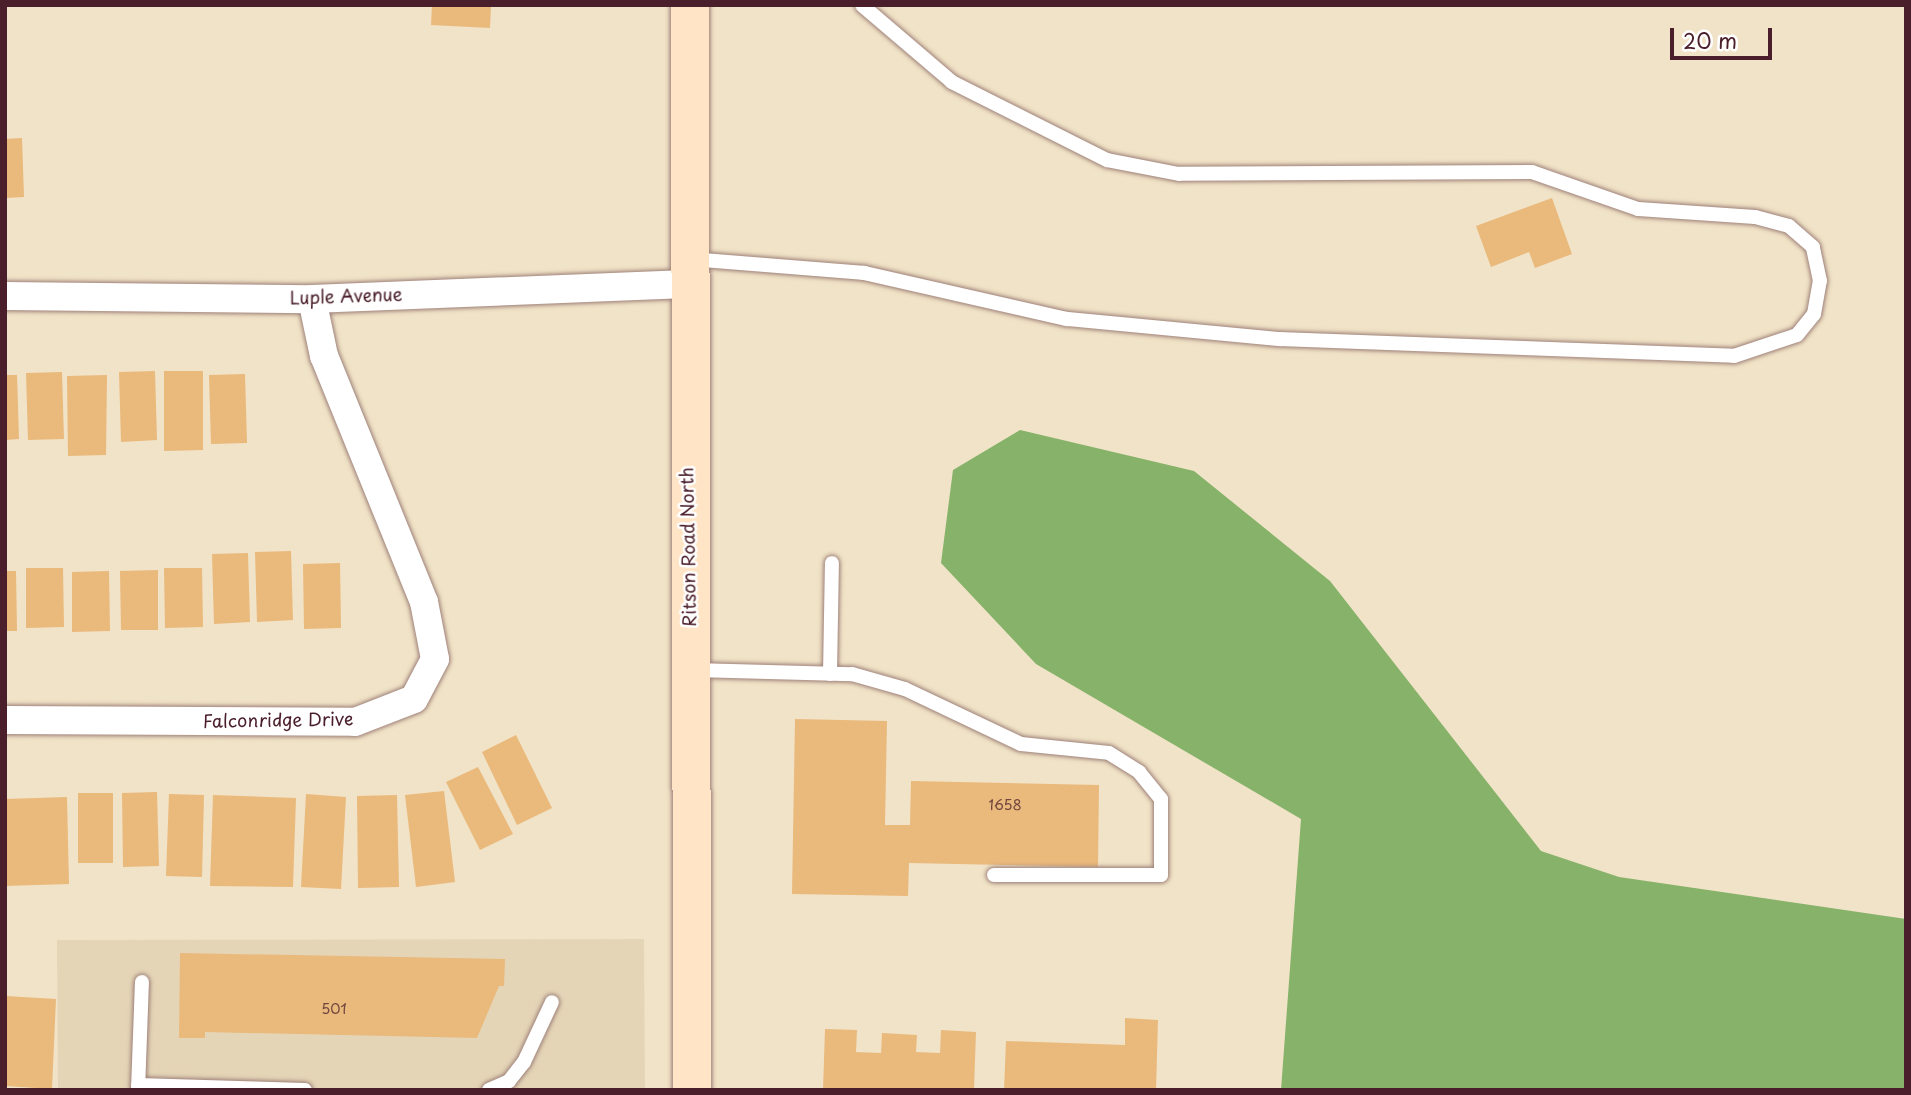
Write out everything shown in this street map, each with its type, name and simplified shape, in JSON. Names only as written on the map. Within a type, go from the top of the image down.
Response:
[{"type":"main road","name":"Ritson Road North","points":[[690,5],[688,271],[692,1090]]},
{"type":"street","name":"Luple Avenue","points":[[5,296],[312,299],[688,271]]},
{"type":"street","name":"Falconridge Drive","points":[[5,720],[355,722],[414,699],[435,659],[424,602],[324,356],[312,299]]},
{"type":"lane","points":[[688,271],[864,272],[1067,319],[1279,339],[1734,356],[1797,335],[1814,314],[1819,281],[1813,247],[1789,226],[1755,217],[1638,209],[1532,172],[1179,174],[1107,160],[952,82],[862,5]]},
{"type":"lane","points":[[830,674],[832,564]]},
{"type":"lane","points":[[689,669],[830,674],[905,689],[1021,744],[1109,753],[1139,772],[1161,799],[1161,875],[994,875]]},
{"type":"lane","points":[[142,982],[138,1087],[305,1090]]},
{"type":"lane","points":[[489,1090],[509,1081],[524,1062],[552,1002]]},
{"type":"shaded area","points":[[644,939],[645,1090],[58,1090],[57,940]]},
{"type":"green space","points":[[1020,430],[1194,471],[1330,581],[1541,851],[1619,877],[1906,919],[1906,1090],[1281,1090],[1301,819],[1036,664],[941,563],[953,470]]},
{"type":"building","points":[[432,5],[491,5],[490,28],[431,25]]},
{"type":"building","points":[[22,138],[24,197],[5,198],[5,139]]},
{"type":"building","points":[[1552,198],[1572,254],[1535,268],[1529,252],[1491,267],[1476,226]]},
{"type":"building","points":[[155,371],[157,440],[121,442],[119,372]]},
{"type":"building","points":[[164,371],[203,371],[203,450],[164,451]]},
{"type":"building","points":[[62,372],[64,439],[28,440],[26,373]]},
{"type":"building","points":[[245,374],[247,443],[211,444],[209,375]]},
{"type":"building","points":[[5,375],[17,375],[19,439],[5,440]]},
{"type":"building","points":[[107,375],[106,455],[68,456],[67,376]]},
{"type":"building","points":[[291,551],[293,620],[257,622],[255,552]]},
{"type":"building","points":[[248,553],[250,622],[214,624],[212,554]]},
{"type":"building","points":[[340,563],[341,628],[304,629],[303,564]]},
{"type":"building","points":[[26,568],[63,568],[64,627],[26,628]]},
{"type":"building","points":[[164,568],[202,568],[203,627],[165,628]]},
{"type":"building","points":[[158,570],[158,630],[121,630],[120,571]]},
{"type":"building","points":[[5,571],[16,571],[17,631],[5,631]]},
{"type":"building","points":[[109,571],[110,631],[72,632],[72,572]]},
{"type":"building","points":[[795,719],[887,721],[885,825],[910,825],[911,781],[1099,785],[1098,867],[909,863],[908,896],[792,894]]},
{"type":"building","points":[[516,735],[552,808],[517,825],[482,752]]},
{"type":"building","points":[[478,767],[513,834],[480,850],[446,782]]},
{"type":"building","points":[[444,791],[455,882],[416,887],[405,795]]},
{"type":"building","points":[[157,792],[159,866],[123,867],[122,793]]},
{"type":"building","points":[[78,793],[113,793],[113,863],[78,863]]},
{"type":"building","points":[[169,794],[204,795],[202,877],[166,876]]},
{"type":"building","points":[[306,794],[346,797],[341,889],[301,887]]},
{"type":"building","points":[[213,795],[296,798],[293,887],[210,886]]},
{"type":"building","points":[[397,795],[399,887],[358,888],[357,796]]},
{"type":"building","points":[[67,797],[69,884],[5,886],[5,799]]},
{"type":"building","points":[[180,953],[505,959],[504,986],[499,986],[477,1038],[205,1032],[205,1038],[179,1038]]},
{"type":"building","points":[[6,996],[56,999],[52,1089],[5,1086]]},
{"type":"building","points":[[1125,1018],[1158,1020],[1156,1090],[1004,1090],[1006,1041],[1125,1045]]},
{"type":"building","points":[[825,1029],[857,1030],[856,1052],[881,1053],[882,1033],[917,1035],[916,1052],[940,1053],[941,1030],[976,1032],[974,1090],[823,1090]]}]
